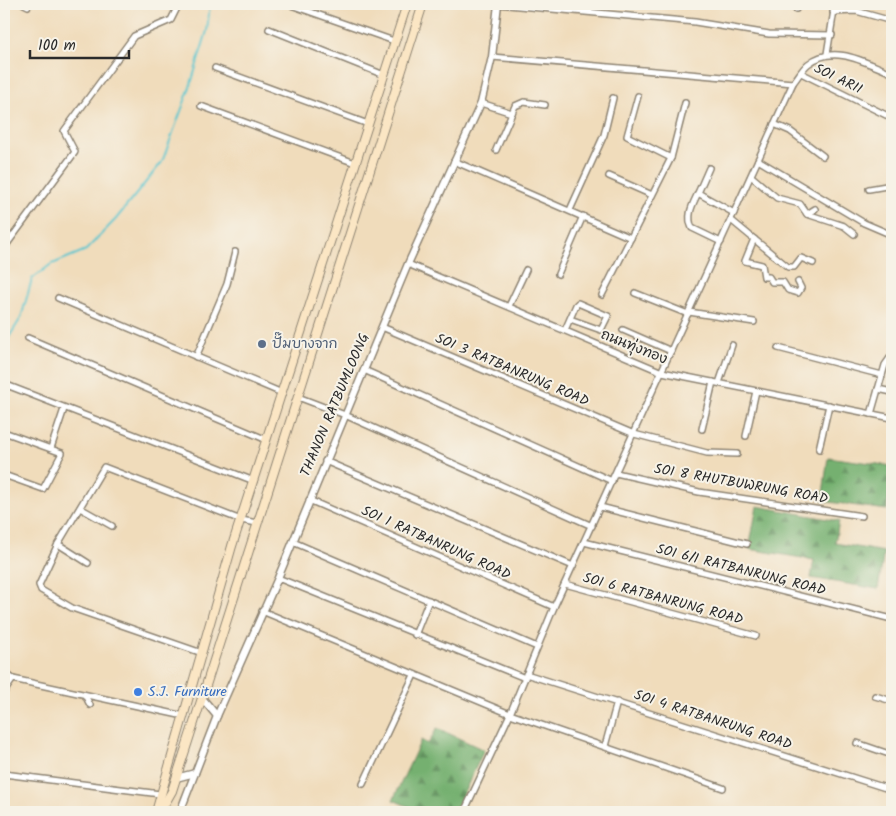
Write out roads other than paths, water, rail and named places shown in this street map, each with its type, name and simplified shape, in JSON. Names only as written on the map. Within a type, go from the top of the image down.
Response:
[{"type":"main road","points":[[158,812],[160,794],[241,520],[407,4]]},
{"type":"main road","points":[[158,812],[176,778],[258,524],[369,168],[423,4]]},
{"type":"main road","points":[[355,163],[369,168]]},
{"type":"street","points":[[4,248],[74,152],[64,131],[134,36],[170,20],[178,4]]},
{"type":"street","points":[[288,4],[394,42]]},
{"type":"street","points":[[498,4],[695,22],[769,34],[832,35]]},
{"type":"street","name":"THANON RATBUMLOONG","points":[[180,812],[217,716],[278,578],[408,264],[481,103],[492,56],[498,4]]},
{"type":"street","points":[[828,54],[835,4]]},
{"type":"street","points":[[833,12],[856,11],[892,21]]},
{"type":"street","points":[[269,29],[384,75]]},
{"type":"street","points":[[464,812],[510,714],[554,607],[793,83],[808,64],[828,54],[841,54],[892,73]]},
{"type":"street","points":[[492,56],[793,83]]},
{"type":"street","points":[[215,68],[368,124]]},
{"type":"street","name":"SOI ARII","points":[[801,73],[892,118]]},
{"type":"street","points":[[638,96],[628,136],[671,158]]},
{"type":"street","points":[[570,210],[604,135],[613,98]]},
{"type":"street","points":[[496,150],[516,106],[524,102],[545,105]]},
{"type":"street","points":[[481,103],[512,113]]},
{"type":"street","points":[[602,295],[671,158],[685,103]]},
{"type":"street","points":[[201,106],[355,163]]},
{"type":"street","points":[[774,124],[790,131],[823,156]]},
{"type":"street","points":[[758,160],[864,223],[892,235]]},
{"type":"street","points":[[454,161],[631,238]]},
{"type":"street","points":[[708,168],[691,210],[689,222],[692,228],[721,242]]},
{"type":"street","points":[[610,176],[652,194]]},
{"type":"street","points":[[750,176],[777,198],[800,204],[807,214],[844,226],[854,234]]},
{"type":"street","points":[[869,189],[892,185]]},
{"type":"street","points":[[698,193],[734,213]]},
{"type":"street","points":[[807,214],[815,210]]},
{"type":"street","points":[[558,274],[583,216]]},
{"type":"street","points":[[731,220],[788,267],[794,267],[802,258],[813,263]]},
{"type":"street","points":[[754,239],[745,261],[762,265],[764,277],[769,277],[772,282],[783,282],[788,290],[798,293],[801,288],[798,282]]},
{"type":"street","points":[[196,357],[227,284],[235,252]]},
{"type":"street","name":"ถนนทุ่งทอง","points":[[408,264],[662,372],[892,418]]},
{"type":"street","points":[[509,306],[526,270]]},
{"type":"street","points":[[635,293],[688,313],[754,322]]},
{"type":"street","points":[[58,298],[282,393]]},
{"type":"street","points":[[565,330],[570,319],[579,303],[608,316],[601,330],[570,319]]},
{"type":"street","name":"SOI 3 RATBANRUNG ROAD","points":[[382,327],[634,434],[707,453],[737,454]]},
{"type":"street","points":[[624,330],[671,351]]},
{"type":"street","points":[[28,338],[267,440]]},
{"type":"street","points":[[702,429],[716,383],[732,345]]},
{"type":"street","points":[[778,348],[882,375]]},
{"type":"street","points":[[870,414],[882,375],[891,358]]},
{"type":"street","points":[[364,370],[612,481]]},
{"type":"street","points":[[4,384],[64,409],[254,481]]},
{"type":"street","points":[[878,389],[892,392]]},
{"type":"street","points":[[746,436],[756,391]]},
{"type":"street","points":[[298,397],[345,415],[592,526]]},
{"type":"street","points":[[819,449],[829,406]]},
{"type":"street","points":[[51,448],[64,409]]},
{"type":"street","points":[[4,432],[62,453],[43,489],[4,475]]},
{"type":"street","points":[[325,461],[573,566]]},
{"type":"street","points":[[202,653],[72,608],[41,590],[39,585],[58,544],[104,467],[241,520],[258,524]]},
{"type":"street","name":"SOI 8 RHUTBUWRUNG ROAD","points":[[616,473],[699,492],[862,516]]},
{"type":"street","name":"SOI 1 RATBANRUNG ROAD","points":[[309,500],[554,607]]},
{"type":"street","points":[[600,507],[747,544]]},
{"type":"street","points":[[80,508],[112,526]]},
{"type":"street","points":[[293,542],[537,647]]},
{"type":"street","name":"SOI 6/1 RATBANRUNG ROAD","points":[[584,542],[892,619]]},
{"type":"street","points":[[58,544],[88,563]]},
{"type":"street","name":"SOI 4 RATBANRUNG ROAD","points":[[278,578],[415,635],[526,676],[617,702],[892,790]]},
{"type":"street","name":"SOI 6 RATBANRUNG ROAD","points":[[565,584],[756,636]]},
{"type":"street","points":[[415,635],[429,600]]},
{"type":"street","points":[[262,611],[510,714],[723,788]]},
{"type":"street","points":[[4,672],[13,679],[184,716]]},
{"type":"street","points":[[363,784],[414,675]]},
{"type":"street","points":[[4,692],[13,679]]},
{"type":"street","points":[[85,695],[90,705]]},
{"type":"street","points":[[875,696],[892,700]]},
{"type":"street","points":[[202,698],[217,716]]},
{"type":"street","points":[[605,746],[617,702]]},
{"type":"street","points":[[857,743],[892,755]]},
{"type":"street","points":[[176,778],[195,773]]},
{"type":"street","points":[[4,774],[160,794]]},
{"type":"waterway","points":[[4,345],[21,318],[32,279],[50,265],[86,250],[116,219],[162,162],[190,87],[207,31],[210,4]]},
{"type":"place","name":"ปั๊มบางจาก","points":[[262,344]]},
{"type":"place","name":"S.J. Furniture","points":[[138,692]]}]
